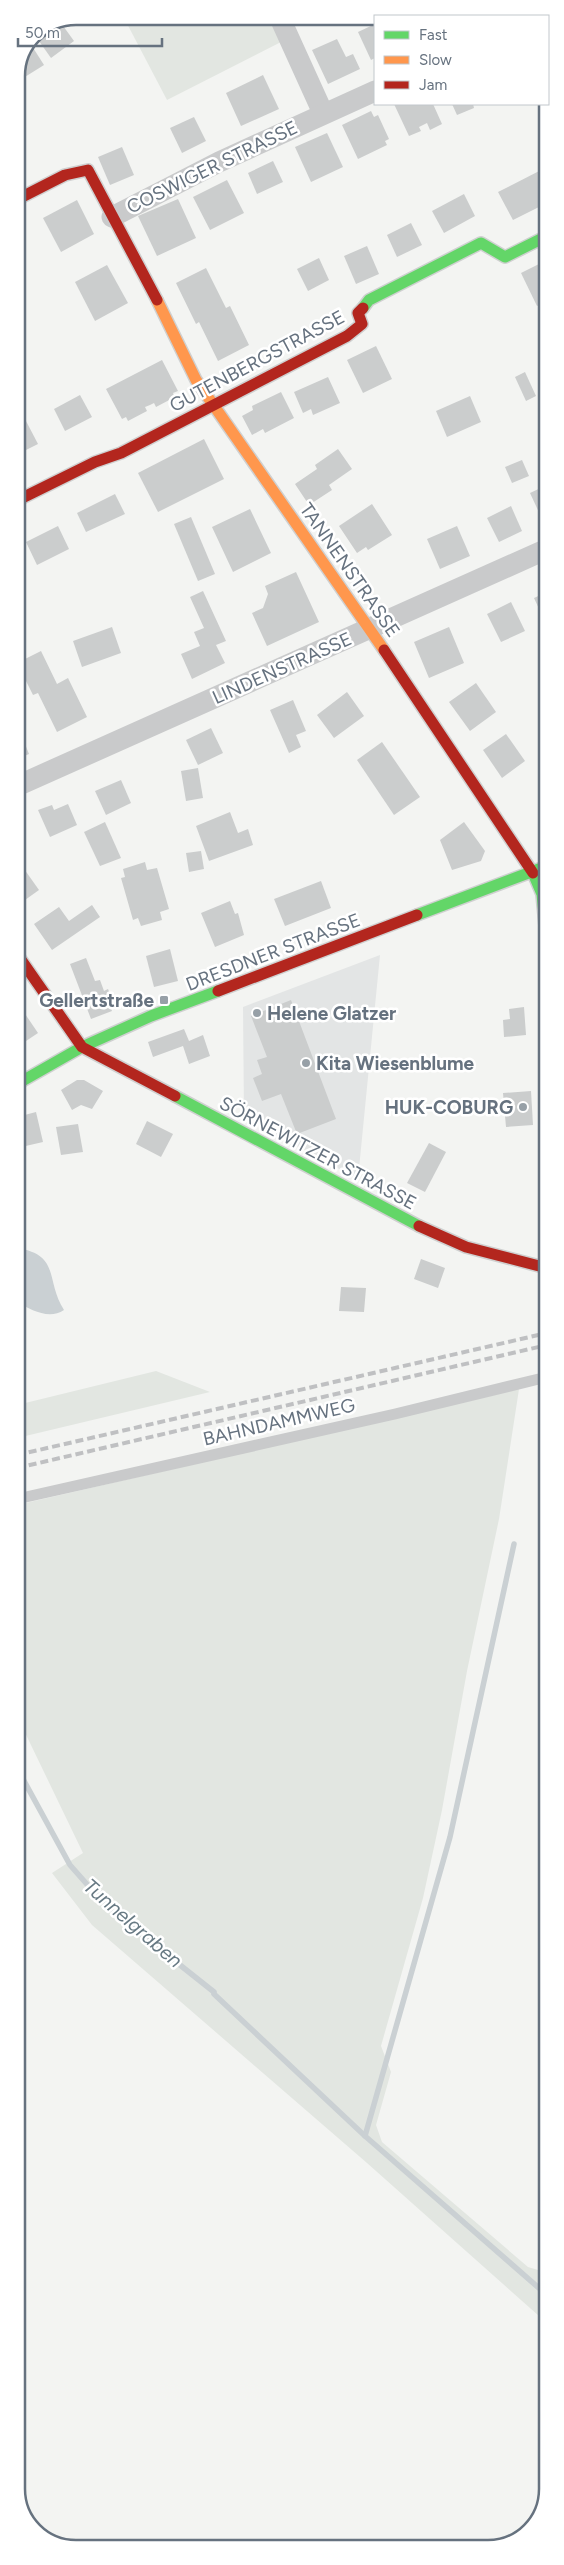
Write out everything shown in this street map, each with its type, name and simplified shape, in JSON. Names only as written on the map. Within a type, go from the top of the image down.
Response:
[{"type":"street","points":[[283,25],[323,113]]},
{"type":"street","name":"COSWIGER STRASSE","points":[[25,195],[65,175],[88,170],[112,217],[219,162],[374,91]]},
{"type":"street","name":"TANNENSTRASSE","points":[[112,217],[156,298],[196,380],[370,629],[532,872],[539,887]]},
{"type":"street","name":"GUTENBERGSTRASSE","points":[[25,497],[95,462],[121,453],[347,336],[362,324],[358,313],[369,300],[481,243],[505,257],[539,240]]},
{"type":"street","name":"LINDENSTRASSE","points":[[25,782],[539,553]]},
{"type":"street","name":"DRESDNER STRASSE","points":[[25,1079],[82,1047],[151,1016],[539,869]]},
{"type":"street","points":[[25,965],[82,1047]]},
{"type":"street","name":"SÖRNEWITZER STRASSE","points":[[82,1047],[382,1208],[441,1237],[466,1247],[539,1266]]},
{"type":"lane","name":"BAHNDAMMWEG","points":[[25,1497],[395,1414],[539,1379]]},
{"type":"shaded area","points":[[128,25],[272,25],[281,42],[167,100]]},
{"type":"shaded area","name":"Kita Wiesenblume","points":[[380,955],[358,1179],[244,1118],[243,1007]]},
{"type":"shaded area","points":[[25,1250],[40,1256],[46,1263],[50,1270],[58,1299],[64,1310],[52,1314],[34,1311],[25,1306]]},
{"type":"shaded area","points":[[156,1371],[210,1392],[25,1436],[25,1403]]},
{"type":"shaded area","points":[[519,1389],[499,1519],[467,1671],[442,1810],[423,1898],[381,2046],[391,2072],[376,2125],[382,2142],[528,2267],[539,2270],[539,2316],[367,2163],[92,1925],[52,1873],[83,1853],[25,1733],[25,1503]]},
{"type":"building","points":[[374,25],[374,58],[371,60],[358,32]]},
{"type":"building","points":[[64,27],[74,41],[51,58],[39,41],[48,34]]},
{"type":"building","points":[[337,39],[346,57],[353,54],[360,69],[328,84],[312,50]]},
{"type":"building","points":[[34,49],[44,65],[25,77],[26,66]]},
{"type":"building","points":[[263,75],[279,109],[241,126],[226,93]]},
{"type":"building","points":[[394,105],[433,105],[442,124],[430,130],[427,123],[419,127],[421,131],[409,136]]},
{"type":"building","points":[[452,105],[473,105],[474,108],[457,115]]},
{"type":"building","points":[[371,111],[374,117],[378,115],[389,139],[385,141],[387,145],[358,159],[342,125]]},
{"type":"building","points":[[194,117],[206,141],[182,153],[170,128]]},
{"type":"building","points":[[327,133],[343,167],[311,182],[295,147]]},
{"type":"building","points":[[122,147],[134,175],[110,185],[98,157]]},
{"type":"building","points":[[273,161],[283,182],[257,194],[248,173]]},
{"type":"building","points":[[539,171],[539,207],[513,220],[498,192]]},
{"type":"building","points":[[227,180],[244,213],[210,230],[193,197]]},
{"type":"building","points":[[464,194],[475,216],[444,233],[432,211]]},
{"type":"building","points":[[178,199],[196,238],[157,256],[138,216]]},
{"type":"building","points":[[77,200],[94,234],[61,252],[43,218]]},
{"type":"building","points":[[411,223],[422,245],[397,257],[387,235]]},
{"type":"building","points":[[367,246],[379,274],[356,284],[344,256]]},
{"type":"building","points":[[319,258],[329,280],[308,291],[297,269]]},
{"type":"building","points":[[539,264],[539,305],[537,306],[521,273]]},
{"type":"building","points":[[107,265],[128,303],[95,321],[75,282]]},
{"type":"building","points":[[206,268],[226,308],[230,306],[249,345],[218,361],[199,322],[196,324],[176,283]]},
{"type":"building","points":[[376,346],[392,379],[363,393],[347,360]]},
{"type":"building","points":[[162,360],[178,391],[173,393],[175,397],[156,407],[154,403],[145,407],[147,411],[128,421],[126,417],[122,419],[106,389]]},
{"type":"building","points":[[525,372],[536,396],[526,401],[515,377]]},
{"type":"building","points":[[328,377],[340,403],[313,415],[311,409],[303,413],[294,392]]},
{"type":"building","points":[[281,392],[294,418],[265,433],[263,429],[252,435],[242,416],[253,410],[252,406]]},
{"type":"building","points":[[80,395],[92,417],[65,431],[54,409]]},
{"type":"building","points":[[470,396],[481,422],[447,437],[436,411]]},
{"type":"building","points":[[25,421],[38,444],[25,450]]},
{"type":"building","points":[[204,439],[224,479],[158,512],[138,473]]},
{"type":"building","points":[[338,449],[352,469],[329,485],[332,490],[309,505],[295,484],[317,469],[315,465]]},
{"type":"building","points":[[522,460],[529,476],[512,483],[505,467]]},
{"type":"building","points":[[539,489],[539,512],[530,493]]},
{"type":"building","points":[[115,494],[125,514],[86,532],[77,513]]},
{"type":"building","points":[[372,504],[392,535],[368,550],[366,547],[357,553],[339,526]]},
{"type":"building","points":[[511,506],[522,531],[499,542],[487,518]]},
{"type":"building","points":[[250,509],[271,553],[233,572],[212,527]]},
{"type":"building","points":[[191,517],[215,574],[198,581],[174,524]]},
{"type":"building","points":[[58,526],[69,549],[37,565],[26,542]]},
{"type":"building","points":[[457,526],[470,556],[440,569],[427,539]]},
{"type":"building","points":[[296,572],[319,622],[267,646],[252,613],[263,608],[268,594],[265,586]]},
{"type":"building","points":[[203,591],[226,641],[216,645],[225,663],[192,679],[181,654],[200,646],[194,632],[204,628],[190,597]]},
{"type":"building","points":[[539,596],[539,609],[534,598]]},
{"type":"building","points":[[511,602],[525,631],[501,642],[487,614]]},
{"type":"building","points":[[112,627],[121,653],[82,667],[73,641]]},
{"type":"building","points":[[449,627],[464,663],[429,678],[414,642]]},
{"type":"building","points":[[41,651],[57,684],[68,678],[87,717],[57,732],[38,693],[33,695],[25,679],[25,659]]},
{"type":"building","points":[[476,683],[496,712],[470,731],[449,702]]},
{"type":"building","points":[[347,692],[364,716],[334,738],[317,715]]},
{"type":"building","points":[[293,700],[306,731],[296,735],[301,747],[289,753],[270,710]]},
{"type":"building","points":[[211,728],[223,753],[198,765],[186,740]]},
{"type":"building","points":[[506,734],[525,761],[502,778],[483,750]]},
{"type":"building","points":[[382,742],[420,797],[394,815],[357,760]]},
{"type":"building","points":[[25,744],[29,754],[25,756]]},
{"type":"building","points":[[198,768],[203,798],[186,801],[181,771]]},
{"type":"building","points":[[121,780],[131,803],[106,815],[95,791]]},
{"type":"building","points":[[68,804],[77,825],[50,837],[38,810],[52,805],[54,810]]},
{"type":"building","points":[[230,812],[238,833],[248,829],[253,845],[209,861],[196,826]]},
{"type":"building","points":[[105,822],[121,858],[100,866],[84,832]]},
{"type":"building","points":[[464,822],[485,851],[481,861],[452,870],[440,840]]},
{"type":"building","points":[[201,851],[204,869],[189,872],[186,853]]},
{"type":"building","points":[[145,862],[147,870],[157,868],[169,909],[160,912],[162,920],[141,926],[138,918],[133,920],[121,878],[125,877],[123,869]]},
{"type":"building","points":[[25,870],[39,890],[25,900]]},
{"type":"building","points":[[321,881],[331,908],[285,926],[274,899]]},
{"type":"building","points":[[230,901],[235,914],[238,913],[244,935],[215,947],[201,913]]},
{"type":"building","points":[[92,905],[100,917],[52,950],[34,924],[59,907],[69,921]]},
{"type":"building","points":[[170,949],[178,981],[154,987],[146,956]]},
{"type":"building","points":[[86,958],[95,981],[100,980],[104,991],[108,989],[112,999],[108,1001],[112,1011],[91,1019],[70,964]]},
{"type":"building","points":[[291,1000],[336,1119],[297,1134],[281,1094],[262,1101],[253,1078],[262,1074],[257,1060],[267,1057],[251,1016]]},
{"type":"building","points":[[524,1007],[526,1035],[504,1037],[503,1020],[510,1019],[509,1009]]},
{"type":"building","points":[[25,1014],[38,1033],[25,1042]]},
{"type":"building","points":[[184,1029],[189,1041],[203,1035],[210,1056],[189,1064],[183,1046],[153,1057],[148,1042]]},
{"type":"building","points":[[77,1080],[84,1080],[103,1091],[92,1109],[81,1105],[72,1110],[61,1090]]},
{"type":"building","points":[[531,1091],[533,1125],[506,1127],[503,1093]]},
{"type":"building","points":[[36,1112],[43,1142],[25,1146],[25,1115]]},
{"type":"building","points":[[147,1121],[173,1134],[161,1157],[136,1144]]},
{"type":"building","points":[[78,1124],[83,1152],[61,1155],[56,1127]]},
{"type":"building","points":[[429,1143],[446,1152],[425,1192],[407,1183]]},
{"type":"building","points":[[421,1259],[445,1268],[438,1288],[414,1279]]},
{"type":"building","points":[[341,1287],[366,1288],[364,1312],[339,1311]]},
{"type":"waterway","points":[[365,2136],[450,1837],[514,1544]]},
{"type":"waterway","name":"Tunnelgraben","points":[[25,1783],[70,1865],[92,1890],[117,1915],[214,1992]]},
{"type":"waterway","points":[[214,1994],[365,2136],[539,2288]]},
{"type":"railway","points":[[25,1453],[539,1335]]},
{"type":"railway","points":[[25,1466],[539,1347]]},
{"type":"traffic: fast","points":[[363,308],[369,300],[481,243],[505,257],[539,240]]},
{"type":"traffic: fast","points":[[417,915],[539,869]]},
{"type":"traffic: fast","points":[[533,873],[539,887]]},
{"type":"traffic: fast","points":[[25,1079],[82,1047],[151,1016],[218,991]]},
{"type":"traffic: fast","points":[[175,1096],[419,1226]]},
{"type":"traffic: slow","points":[[157,300],[196,380],[384,650]]},
{"type":"traffic: jam","points":[[25,195],[65,175],[88,170],[157,300]]},
{"type":"traffic: jam","points":[[25,497],[95,462],[121,453],[347,336],[362,324],[358,313],[363,308]]},
{"type":"traffic: jam","points":[[384,650],[533,873]]},
{"type":"traffic: jam","points":[[218,991],[417,915]]},
{"type":"traffic: jam","points":[[25,965],[82,1047],[175,1096]]},
{"type":"traffic: jam","points":[[419,1226],[466,1247],[539,1266]]},
{"type":"place","name":"Gellertstraße","points":[[164,1000]]},
{"type":"place","name":"Helene Glatzer","points":[[257,1013]]},
{"type":"place","name":"Kita Wiesenblume","points":[[306,1063]]},
{"type":"place","name":"HUK-COBURG","points":[[523,1107]]}]
